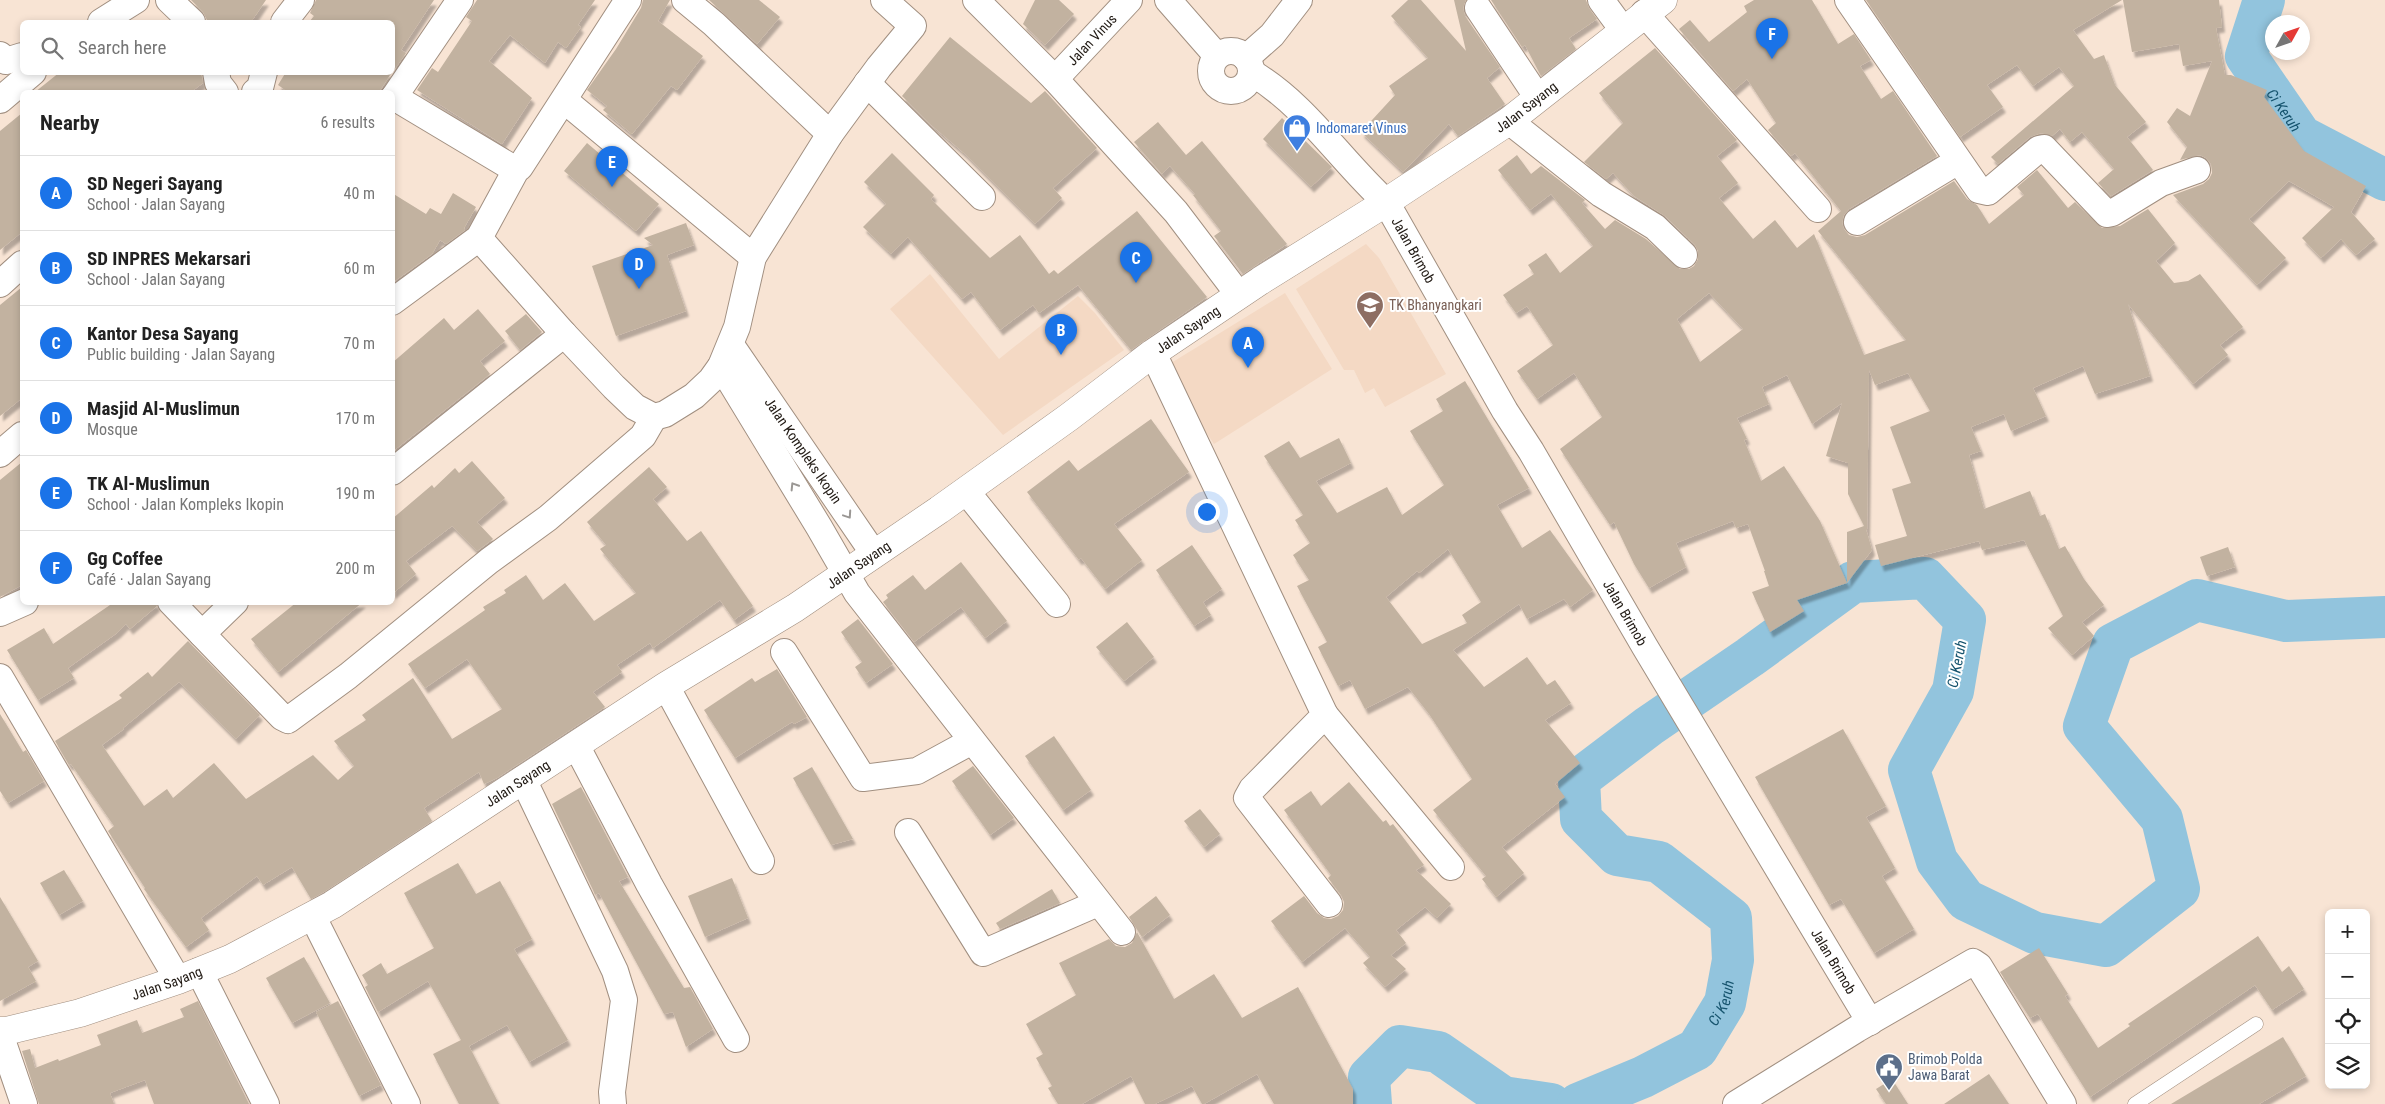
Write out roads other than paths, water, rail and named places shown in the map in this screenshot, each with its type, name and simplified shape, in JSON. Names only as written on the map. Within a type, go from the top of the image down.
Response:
[{"type":"main road","name":"Jalan Sayang","points":[[1,1030],[80,1013],[188,976],[230,959],[312,917],[666,686],[795,608],[966,491],[1069,417],[1153,353],[1239,295],[1375,198],[1509,121],[1654,7]]},
{"type":"street","points":[[85,20],[112,0]]},
{"type":"street","points":[[104,20],[136,0]]},
{"type":"street","points":[[169,0],[190,20]]},
{"type":"street","points":[[286,20],[301,0]]},
{"type":"street","points":[[395,96],[460,0]]},
{"type":"street","points":[[395,300],[479,238],[516,170],[564,100],[628,0]]},
{"type":"street","points":[[685,0],[714,24],[830,134]]},
{"type":"street","points":[[479,238],[564,334],[635,407],[654,417],[666,414],[694,396],[711,380],[726,356],[753,257],[830,134],[867,83],[913,26],[884,0]]},
{"type":"street","points":[[976,0],[1055,79],[1176,212],[1239,295]]},
{"type":"street","name":"Jalan Vinus","points":[[1055,79],[1129,0]]},
{"type":"street","points":[[1168,0],[1217,56]]},
{"type":"street","points":[[1300,0],[1249,66],[1244,87],[1237,91],[1229,92],[1222,89],[1211,78],[1210,70],[1217,56],[1232,51],[1249,66],[1274,86],[1312,122],[1375,198]]},
{"type":"street","points":[[1601,0],[1623,30]]},
{"type":"street","points":[[1848,0],[1979,190],[1988,192],[2040,149],[2046,148],[2107,214],[2112,213],[2161,183],[2197,170]]},
{"type":"street","points":[[1654,7],[1818,209]]},
{"type":"street","points":[[1478,8],[1538,98]]},
{"type":"street","points":[[0,56],[6,61],[20,57]]},
{"type":"street","points":[[0,100],[29,75]]},
{"type":"street","points":[[867,83],[982,196]]},
{"type":"street","points":[[395,100],[516,170]]},
{"type":"street","points":[[564,100],[753,257]]},
{"type":"street","points":[[1509,121],[1601,194],[1655,227],[1684,255]]},
{"type":"street","points":[[1857,222],[1958,161]]},
{"type":"street","name":"Jalan Brimob","points":[[1375,198],[1408,273],[1682,722],[1863,1025]]},
{"type":"street","points":[[0,284],[20,266]]},
{"type":"street","points":[[395,470],[564,334]]},
{"type":"street","points":[[1153,353],[1325,715],[1451,867]]},
{"type":"street","name":"Jalan Kompleks Ikopin","points":[[726,356],[874,554]]},
{"type":"street","name":"Jalan Kompleks Ikopin","points":[[726,356],[857,593],[1122,932]]},
{"type":"street","points":[[174,605],[241,677],[282,717],[288,720],[348,676],[489,561],[548,518],[609,468],[643,436],[654,417]]},
{"type":"street","points":[[0,454],[20,438]]},
{"type":"street","points":[[966,491],[1057,604]]},
{"type":"street","points":[[0,613],[20,605]]},
{"type":"street","points":[[202,634],[232,605]]},
{"type":"street","points":[[784,652],[863,778],[917,772],[972,741]]},
{"type":"street","points":[[0,677],[266,1104]]},
{"type":"street","points":[[666,686],[761,861]]},
{"type":"street","points":[[1325,715],[1252,789],[1247,798],[1329,904]]},
{"type":"street","points":[[576,745],[649,884],[736,1039]]},
{"type":"street","points":[[523,778],[615,972],[624,1000],[612,1092],[613,1104]]},
{"type":"street","points":[[908,832],[983,952],[1098,903]]},
{"type":"street","points":[[312,917],[407,1104]]},
{"type":"street","points":[[1736,1104],[1863,1025],[1972,962],[1979,966],[2064,1104]]},
{"type":"street","points":[[1,1030],[24,1104]]},
{"type":"lane","points":[[2135,1104],[2256,1024]]},
{"type":"waterway","name":"Ci Keruh","points":[[2264,0],[2246,56],[2301,136],[2385,180]]},
{"type":"waterway","name":"Ci Keruh","points":[[1578,1104],[1643,1077],[1697,1049],[1725,1003],[1733,960],[1731,918],[1659,862],[1617,855],[1581,819],[1579,779],[1649,726],[1750,657],[1853,582],[1925,578],[1965,620],[1953,691],[1909,770],[1937,861],[1966,900],[2035,933],[2106,946],[2179,889],[2162,819],[2084,726],[2113,644],[2197,600],[2286,621],[2385,617]]},
{"type":"waterway","name":"Ci Keruh","points":[[1371,1104],[1369,1077],[1400,1046],[1438,1052],[1503,1097],[1551,1104]]},
{"type":"place","name":"Gg Coffee","points":[[1772,59]]},
{"type":"place","name":"Indomaret Vinus","points":[[1297,152]]},
{"type":"place","name":"TK Al-Muslimun","points":[[612,187]]},
{"type":"place","name":"Kantor Desa Sayang","points":[[1136,283]]},
{"type":"place","name":"Masjid Al-Muslimun","points":[[639,289]]},
{"type":"place","name":"TK Bhanyangkari","points":[[1370,329]]},
{"type":"place","name":"SD INPRES Mekarsari","points":[[1061,355]]},
{"type":"place","name":"SD Negeri Sayang","points":[[1248,368]]},
{"type":"place","name":"Brimob Polda Jawa Barat","points":[[1889,1091]]}]
